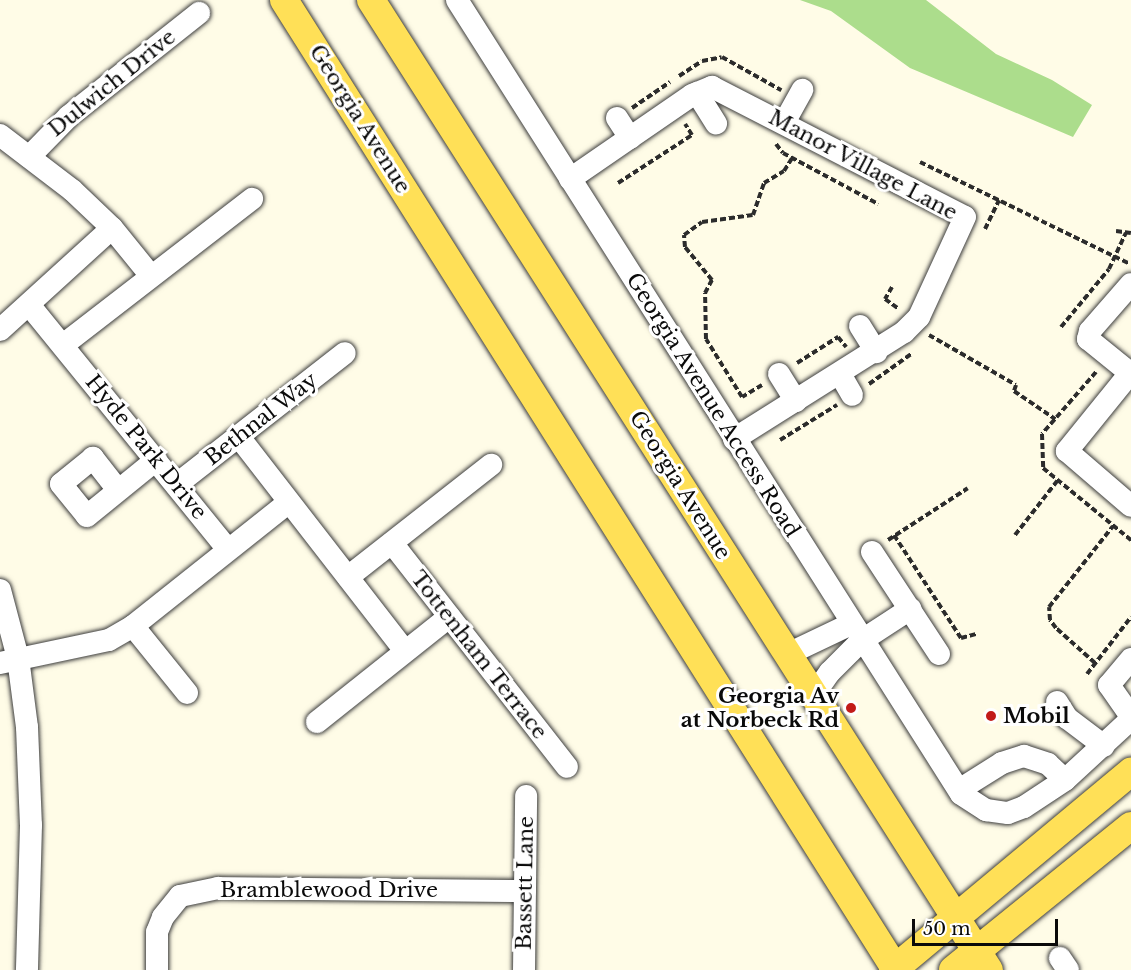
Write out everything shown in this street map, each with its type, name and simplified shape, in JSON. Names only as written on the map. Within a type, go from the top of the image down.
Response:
[{"type":"main road","name":"Georgia Avenue","points":[[284,0],[895,970]]},
{"type":"main road","name":"Georgia Avenue","points":[[371,0],[622,391],[786,655],[983,960]]},
{"type":"main road","points":[[895,970],[955,917],[1131,772]]},
{"type":"main road","points":[[953,970],[983,960],[1131,826]]},
{"type":"street","name":"Georgia Avenue Access Road","points":[[457,0],[856,633],[966,798]]},
{"type":"street","name":"Dulwich Drive","points":[[29,157],[69,116],[199,13]]},
{"type":"street","name":"Manor Village Lane","points":[[706,108],[712,87],[778,130],[965,217],[919,317],[868,339],[840,374],[734,439]]},
{"type":"street","points":[[778,130],[802,90]]},
{"type":"street","points":[[570,178],[630,138],[706,108]]},
{"type":"street","points":[[617,117],[630,138]]},
{"type":"street","points":[[0,135],[112,228],[151,276]]},
{"type":"street","points":[[63,345],[252,199]]},
{"type":"street","points":[[0,330],[30,306],[112,228]]},
{"type":"street","points":[[1131,284],[1090,331],[1088,339],[1129,379],[1066,452],[1131,506]]},
{"type":"street","name":"Hyde Park Drive","points":[[30,306],[228,550]]},
{"type":"street","name":"Bethnal Way","points":[[176,485],[345,353]]},
{"type":"street","points":[[840,374],[852,395]]},
{"type":"street","points":[[779,375],[796,401]]},
{"type":"street","points":[[239,437],[405,651]]},
{"type":"street","points":[[118,490],[156,460]]},
{"type":"street","points":[[348,577],[491,465]]},
{"type":"street","points":[[9,661],[84,648],[109,640],[133,626],[289,502]]},
{"type":"street","name":"Tottenham Terrace","points":[[392,543],[567,767]]},
{"type":"street","points":[[877,548],[910,609],[939,654]]},
{"type":"street","points":[[0,590],[9,661],[27,727],[31,825],[27,970]]},
{"type":"street","points":[[786,655],[856,633],[910,609]]},
{"type":"street","points":[[317,722],[449,617]]},
{"type":"street","points":[[133,626],[187,693]]},
{"type":"street","points":[[813,696],[856,633]]},
{"type":"street","points":[[1065,780],[1048,764],[1024,756],[1002,762],[966,798],[1008,813],[1065,780],[1104,746],[1131,718],[1109,685],[1131,659]]},
{"type":"street","points":[[1057,702],[1067,718],[1104,746]]},
{"type":"street","name":"Bassett Lane","points":[[524,970],[526,796]]},
{"type":"street","name":"Bramblewood Drive","points":[[158,970],[157,932],[163,917],[180,896],[218,888],[525,891]]},
{"type":"path","points":[[618,183],[692,135],[683,122],[706,108]]},
{"type":"path","points":[[778,130],[783,153],[878,204]]},
{"type":"path","points":[[792,158],[784,171],[764,183],[753,215],[702,222],[684,235],[685,247],[712,280],[705,293],[703,333],[742,397],[838,337],[849,350],[868,339],[900,308],[885,299],[892,287]]},
{"type":"path","points":[[920,162],[1131,265]]},
{"type":"path","points":[[1061,327],[1115,257],[1128,233],[1116,231]]},
{"type":"path","points":[[929,335],[1016,385],[1014,391],[1055,419]]},
{"type":"path","points":[[1015,535],[1058,480]]},
{"type":"path","points":[[877,548],[968,488]]},
{"type":"path","points":[[1095,663],[1056,628],[1049,607],[1113,526]]},
{"type":"path","points":[[894,535],[961,638],[976,634]]},
{"type":"path","points":[[1087,674],[1131,617]]},
{"type":"green space","points":[[800,0],[926,0],[996,54],[1052,80],[1092,105],[1073,137],[910,68],[831,11]]},
{"type":"place","name":"Georgia Av at Norbeck Rd","points":[[851,708]]},
{"type":"place","name":"Mobil","points":[[991,716]]}]
